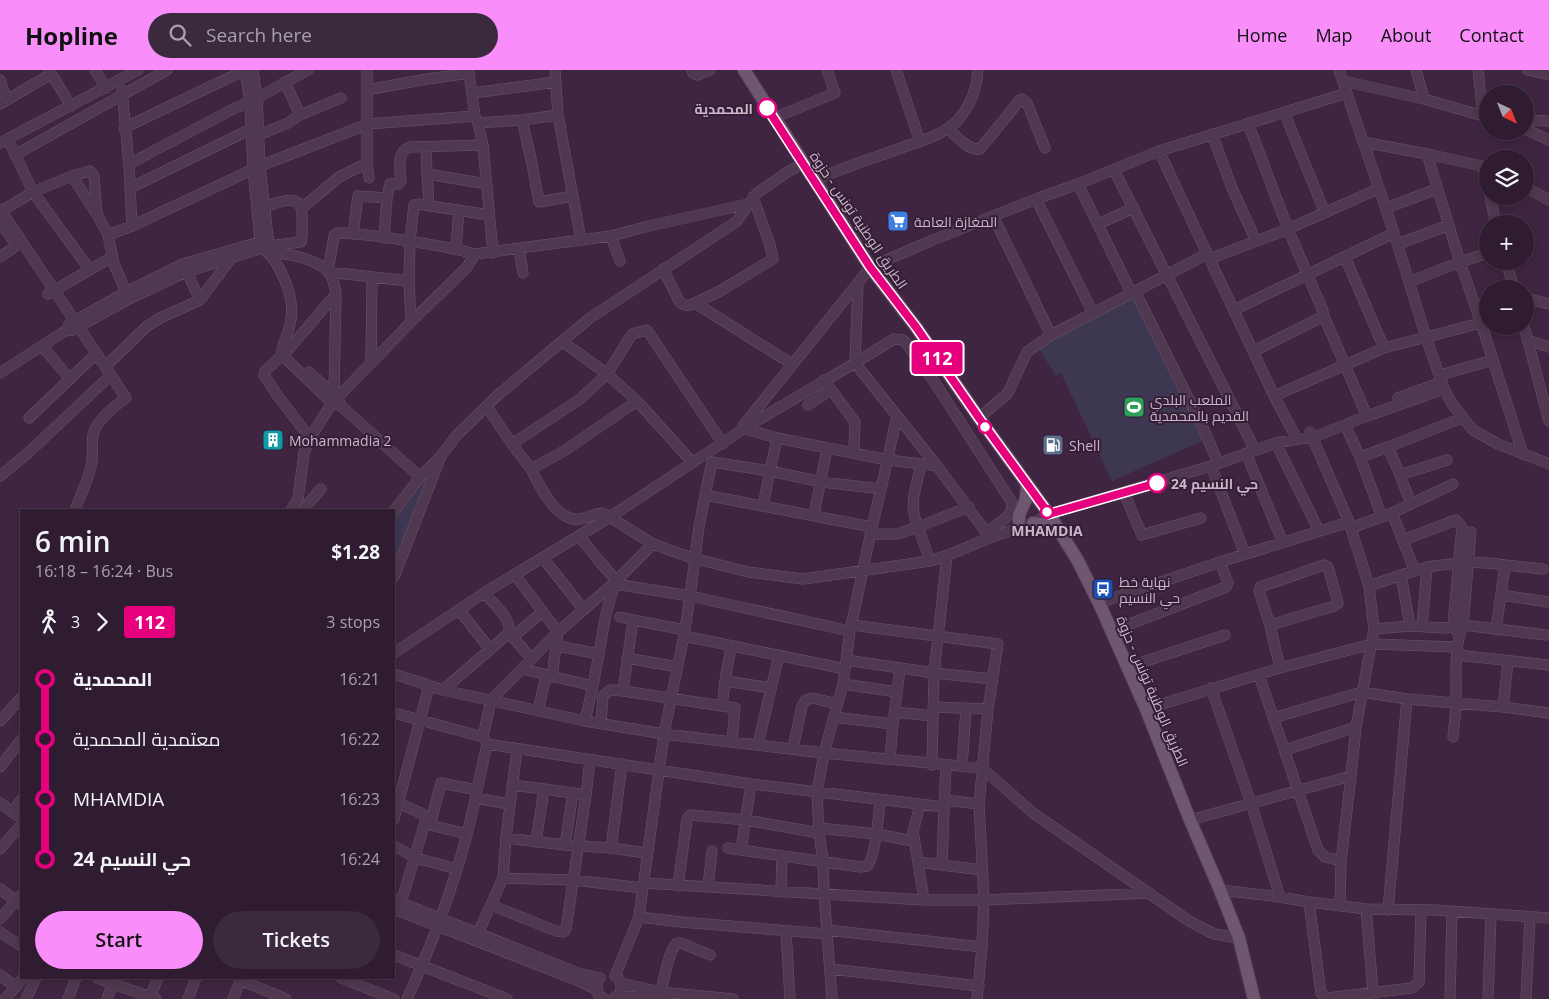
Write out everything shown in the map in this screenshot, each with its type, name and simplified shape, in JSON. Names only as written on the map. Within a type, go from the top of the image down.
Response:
[{"type":"main road","name":"الطريق الوطنية تونس - حزوة","points":[[744,70],[870,267],[916,327],[1049,514],[1078,561],[1128,666],[1220,890],[1239,938],[1254,999]]},
{"type":"main road","points":[[1017,525],[1026,499],[1027,484]]},
{"type":"main road","points":[[1033,522],[1049,525],[1059,531]]},
{"type":"street","points":[[95,70],[106,88]]},
{"type":"street","points":[[90,270],[33,192],[15,155],[4,142],[137,70]]},
{"type":"street","points":[[15,155],[168,70]]},
{"type":"street","points":[[124,128],[245,70],[253,100]]},
{"type":"street","points":[[253,70],[257,168],[266,247],[283,275],[292,307],[292,318],[283,351]]},
{"type":"street","points":[[129,164],[308,70]]},
{"type":"street","points":[[367,70],[367,163],[369,178]]},
{"type":"street","points":[[554,70],[558,115],[581,240]]},
{"type":"street","points":[[692,70],[693,73],[697,74],[710,70]]},
{"type":"street","points":[[774,118],[836,93],[827,70]]},
{"type":"street","points":[[896,70],[920,142]]},
{"type":"street","points":[[814,181],[843,168],[920,142],[948,129],[960,117],[970,102],[978,81],[978,70]]},
{"type":"street","points":[[1338,70],[1386,208],[1426,338],[1442,382],[1462,418],[1472,430],[1498,444],[1549,464]]},
{"type":"street","points":[[1416,70],[1424,99]]},
{"type":"street","points":[[1478,70],[1480,85]]},
{"type":"street","points":[[1528,70],[1549,75]]},
{"type":"street","points":[[0,80],[3,102],[50,72],[71,106]]},
{"type":"street","points":[[367,90],[421,75],[469,72],[476,120],[483,145],[493,253]]},
{"type":"street","points":[[122,78],[132,226]]},
{"type":"street","points":[[1343,81],[1424,99],[1479,115]]},
{"type":"street","points":[[285,82],[300,115]]},
{"type":"street","points":[[473,92],[556,82]]},
{"type":"street","points":[[741,431],[870,267],[1158,151],[1347,93]]},
{"type":"street","points":[[130,188],[256,130],[288,123],[300,115],[341,98]]},
{"type":"street","points":[[948,129],[971,148],[980,149],[1022,99],[1027,102],[1045,148]]},
{"type":"street","points":[[1284,112],[1324,213]]},
{"type":"street","points":[[108,235],[132,226],[257,168],[368,124],[522,120],[558,115]]},
{"type":"street","points":[[522,120],[539,202],[573,196]]},
{"type":"street","points":[[1534,120],[1549,121]]},
{"type":"street","points":[[1248,124],[1288,229],[1366,413]]},
{"type":"street","points":[[1534,133],[1549,140]]},
{"type":"street","points":[[1212,134],[1232,188],[1256,241]]},
{"type":"street","points":[[1363,142],[1479,166]]},
{"type":"street","points":[[384,238],[387,198],[390,184],[399,184],[401,181],[400,157],[402,151],[410,147],[483,145]]},
{"type":"street","points":[[426,148],[428,205]]},
{"type":"street","points":[[1158,151],[1274,396],[1297,439]]},
{"type":"street","points":[[1427,154],[1448,225],[1479,317]]},
{"type":"street","points":[[302,208],[339,177],[367,163]]},
{"type":"street","points":[[395,510],[420,477],[441,456],[456,436],[499,394],[590,318],[736,222],[751,201],[790,170],[803,164]]},
{"type":"street","points":[[75,509],[91,468],[95,429],[117,404],[124,400],[72,327],[0,213],[33,192],[88,170],[92,172],[97,214]]},
{"type":"street","points":[[1114,170],[1168,274],[1251,452],[1283,542]]},
{"type":"street","points":[[427,174],[487,184]]},
{"type":"street","points":[[72,176],[97,214],[108,235],[112,257],[126,292]]},
{"type":"street","points":[[1078,184],[1204,430],[1244,554]]},
{"type":"street","points":[[979,418],[1008,392],[1027,352],[1051,335],[1168,274],[1208,256],[1288,229],[1378,189]]},
{"type":"street","points":[[1386,208],[1437,189]]},
{"type":"street","points":[[1534,192],[1549,200]]},
{"type":"street","points":[[353,234],[358,196],[387,198]]},
{"type":"street","points":[[1036,199],[1093,313]]},
{"type":"street","points":[[0,373],[126,292],[185,268],[232,254],[300,242],[302,236],[302,208],[298,202],[294,200],[262,208]]},
{"type":"street","points":[[336,400],[336,294],[328,272],[335,234],[353,234],[410,241],[456,248],[475,254],[493,253],[611,236],[751,201]]},
{"type":"street","points":[[663,269],[679,301],[682,305],[686,306],[720,291],[773,259],[770,245],[751,201]]},
{"type":"street","points":[[411,322],[409,282],[410,241],[414,205],[428,205],[489,215]]},
{"type":"street","points":[[1098,224],[1134,208]]},
{"type":"street","points":[[456,248],[459,210]]},
{"type":"street","points":[[993,216],[1051,335]]},
{"type":"street","points":[[1398,244],[1448,225]]},
{"type":"street","points":[[1234,310],[1394,233]]},
{"type":"street","points":[[611,236],[620,261]]},
{"type":"street","points":[[0,257],[19,243]]},
{"type":"street","points":[[266,247],[310,261],[328,272],[409,282]]},
{"type":"street","points":[[518,249],[523,273]]},
{"type":"street","points":[[0,476],[28,454],[107,374],[146,326],[200,300],[232,254]]},
{"type":"street","points":[[305,505],[301,466],[310,438],[336,400],[466,267],[475,254]]},
{"type":"street","points":[[1409,282],[1479,256]]},
{"type":"street","points":[[51,293],[112,257]]},
{"type":"street","points":[[1345,257],[1384,348]]},
{"type":"street","points":[[72,327],[185,268]]},
{"type":"street","points":[[185,268],[200,300]]},
{"type":"street","points":[[371,363],[372,278]]},
{"type":"street","points":[[858,283],[855,364],[937,466],[987,535]]},
{"type":"street","points":[[310,438],[264,375],[265,371],[336,294]]},
{"type":"street","points":[[1534,300],[1549,304]]},
{"type":"street","points":[[695,303],[792,364]]},
{"type":"street","points":[[1254,351],[1320,318],[1323,314]]},
{"type":"street","points":[[1274,396],[1384,348],[1479,324]]},
{"type":"street","points":[[512,444],[580,399],[606,374],[632,334],[646,330],[723,444]]},
{"type":"street","points":[[1485,335],[1523,454]]},
{"type":"street","points":[[1526,335],[1546,397],[1549,421]]},
{"type":"street","points":[[395,652],[484,593],[610,517],[741,431],[894,339],[903,340],[937,386],[1011,501],[1013,506],[1011,514],[987,535]]},
{"type":"street","points":[[1527,340],[1549,346]]},
{"type":"street","points":[[562,342],[606,374],[637,401],[693,463]]},
{"type":"street","points":[[42,346],[70,379]]},
{"type":"street","points":[[283,351],[420,477]]},
{"type":"street","points":[[29,418],[94,356]]},
{"type":"street","points":[[1311,435],[1493,360]]},
{"type":"street","points":[[937,386],[950,376]]},
{"type":"street","points":[[824,380],[855,422],[854,452]]},
{"type":"street","points":[[808,405],[831,390]]},
{"type":"street","points":[[531,469],[564,451],[637,401]]},
{"type":"street","points":[[487,407],[531,469],[548,499],[560,512],[570,518],[579,519],[603,513],[638,537],[652,544],[748,572],[803,579],[930,561],[947,556],[987,535],[1033,522],[1049,514],[1215,465],[1276,444],[1345,425],[1366,413]]},
{"type":"street","points":[[832,999],[817,792],[824,753],[843,684],[851,628],[897,416]]},
{"type":"street","points":[[1360,457],[1462,418]]},
{"type":"street","points":[[1345,425],[1387,515],[1404,540],[1415,571]]},
{"type":"street","points":[[741,431],[888,460],[937,466]]},
{"type":"street","points":[[1311,435],[1350,525],[1369,586],[1374,629],[1356,727],[1340,861],[1340,906]]},
{"type":"street","points":[[763,506],[777,438]]},
{"type":"street","points":[[1276,444],[1319,531]]},
{"type":"street","points":[[1388,447],[1411,504]]},
{"type":"street","points":[[814,515],[822,482],[827,448]]},
{"type":"street","points":[[616,997],[621,992],[618,979],[638,917],[664,734],[684,633],[699,527],[712,462],[712,450]]},
{"type":"street","points":[[395,574],[441,456]]},
{"type":"street","points":[[1400,475],[1448,460]]},
{"type":"street","points":[[712,462],[770,471],[822,482],[881,489]]},
{"type":"street","points":[[921,465],[912,503],[914,517],[930,561]]},
{"type":"street","points":[[1099,603],[1319,531],[1387,515],[1454,484]]},
{"type":"street","points":[[305,505],[321,489]]},
{"type":"street","points":[[1124,493],[1142,536],[1201,518]]},
{"type":"street","points":[[705,495],[814,515],[871,530],[898,534],[968,508]]},
{"type":"street","points":[[1017,525],[1026,508],[1036,498]]},
{"type":"street","points":[[1404,540],[1456,520],[1462,528],[1463,563],[1453,737]]},
{"type":"street","points":[[1463,563],[1471,532]]},
{"type":"street","points":[[579,536],[616,582],[851,628],[998,644],[988,709],[979,804],[984,900],[977,999]]},
{"type":"street","points":[[407,999],[439,923],[467,834],[476,794],[491,700],[558,632],[616,582],[652,544]]},
{"type":"street","points":[[932,765],[934,673],[944,598],[947,556]]},
{"type":"street","points":[[543,558],[584,610]]},
{"type":"street","points":[[1112,631],[1226,587],[1228,583],[1220,562]]},
{"type":"street","points":[[1369,586],[1427,567],[1463,563],[1543,569]]},
{"type":"street","points":[[1270,625],[1334,606],[1338,603],[1327,565],[1260,587],[1259,590],[1270,625],[1280,668]]},
{"type":"street","points":[[1496,630],[1505,565]]},
{"type":"street","points":[[1422,626],[1427,567]]},
{"type":"street","points":[[514,575],[558,632],[557,646],[538,711]]},
{"type":"street","points":[[1402,576],[1410,626]]},
{"type":"street","points":[[585,721],[606,614],[616,582]]},
{"type":"street","points":[[484,593],[507,619],[511,635],[532,659]]},
{"type":"street","points":[[1500,596],[1548,602]]},
{"type":"street","points":[[459,610],[490,649]]},
{"type":"street","points":[[443,690],[490,649],[542,612]]},
{"type":"street","points":[[620,617],[731,646],[780,655],[846,665],[992,679]]},
{"type":"street","points":[[623,691],[633,620]]},
{"type":"street","points":[[1374,629],[1410,626],[1445,628],[1458,626],[1546,636]]},
{"type":"street","points":[[1128,666],[1225,635]]},
{"type":"street","points":[[1146,710],[1280,668],[1372,644],[1457,646],[1508,662],[1549,666]]},
{"type":"street","points":[[557,646],[599,654]]},
{"type":"street","points":[[722,706],[731,646]]},
{"type":"street","points":[[758,744],[780,655]]},
{"type":"street","points":[[627,658],[677,667]]},
{"type":"street","points":[[1503,707],[1508,662]]},
{"type":"street","points":[[890,759],[900,669]]},
{"type":"street","points":[[522,670],[593,686]]},
{"type":"street","points":[[395,674],[443,690],[585,721],[664,734],[932,765],[982,768],[1033,813],[1188,920],[1214,934],[1239,938]]},
{"type":"street","points":[[1259,675],[1321,854],[1329,859],[1340,861]]},
{"type":"street","points":[[725,681],[771,688]]},
{"type":"street","points":[[843,684],[897,692]]},
{"type":"street","points":[[395,812],[397,799],[429,686]]},
{"type":"street","points":[[1212,688],[1251,803],[1280,897]]},
{"type":"street","points":[[601,723],[603,696],[610,690],[623,691],[735,708],[732,742]]},
{"type":"street","points":[[1273,718],[1362,692],[1407,699],[1549,713]]},
{"type":"street","points":[[793,748],[802,706],[806,700],[813,698],[837,704]]},
{"type":"street","points":[[0,721],[20,699]]},
{"type":"street","points":[[1388,910],[1407,699]]},
{"type":"street","points":[[962,767],[966,709]]},
{"type":"street","points":[[895,712],[988,709]]},
{"type":"street","points":[[395,713],[517,749],[751,784],[880,800],[920,804],[979,804]]},
{"type":"street","points":[[833,718],[893,724]]},
{"type":"street","points":[[1285,750],[1356,727]]},
{"type":"street","points":[[0,767],[20,741]]},
{"type":"street","points":[[478,933],[503,878],[509,804],[517,749]]},
{"type":"street","points":[[491,905],[556,931],[564,932],[568,924],[590,760]]},
{"type":"street","points":[[611,848],[622,764]]},
{"type":"street","points":[[942,865],[946,766]]},
{"type":"street","points":[[1190,820],[1297,789],[1351,776]]},
{"type":"street","points":[[509,804],[441,783],[416,858],[396,904],[577,980],[597,990],[604,999]]},
{"type":"street","points":[[741,850],[751,784]]},
{"type":"street","points":[[512,785],[586,794]]},
{"type":"street","points":[[536,842],[544,789]]},
{"type":"street","points":[[565,845],[572,793]]},
{"type":"street","points":[[397,799],[423,814],[428,824]]},
{"type":"street","points":[[728,848],[805,860],[867,866],[871,860],[880,800]]},
{"type":"street","points":[[12,812],[20,801]]},
{"type":"street","points":[[0,804],[20,817]]},
{"type":"street","points":[[920,804],[914,826],[913,841],[924,900]]},
{"type":"street","points":[[678,886],[688,816],[693,815],[746,820],[819,831],[876,834],[913,841]]},
{"type":"street","points":[[428,824],[467,834]]},
{"type":"street","points":[[0,848],[20,826]]},
{"type":"street","points":[[506,838],[646,853]]},
{"type":"street","points":[[395,847],[416,858],[457,869]]},
{"type":"street","points":[[708,887],[712,851]]},
{"type":"street","points":[[781,892],[782,856]]},
{"type":"street","points":[[918,862],[982,870]]},
{"type":"street","points":[[503,878],[824,893],[924,900],[984,900],[1150,893]]},
{"type":"street","points":[[0,889],[20,900],[0,919]]},
{"type":"street","points":[[1220,890],[1366,909],[1452,911],[1549,918]]},
{"type":"street","points":[[1309,902],[1321,993],[1327,998],[1412,988],[1419,982],[1421,910]]},
{"type":"street","points":[[1366,909],[1373,992]]},
{"type":"street","points":[[1450,999],[1452,911]]},
{"type":"street","points":[[1488,999],[1491,915]]},
{"type":"street","points":[[638,917],[982,947]]},
{"type":"street","points":[[1526,999],[1530,917]]},
{"type":"street","points":[[439,923],[478,933],[578,972],[600,978],[607,975],[661,992],[733,999]]},
{"type":"street","points":[[786,931],[790,999]]},
{"type":"street","points":[[0,932],[20,945]]},
{"type":"street","points":[[661,992],[674,946],[681,943],[710,955]]},
{"type":"street","points":[[395,954],[507,999]]},
{"type":"street","points":[[831,969],[979,986]]},
{"type":"street","points":[[0,975],[16,987]]},
{"type":"street","points":[[597,990],[600,978]]},
{"type":"street","points":[[5,999],[22,979]]},
{"type":"street","points":[[26,999],[36,979]]},
{"type":"street","points":[[68,999],[76,979]]},
{"type":"street","points":[[107,999],[115,980],[151,998],[158,979]]},
{"type":"street","points":[[188,999],[196,979]]},
{"type":"street","points":[[233,999],[241,979],[286,999]]},
{"type":"street","points":[[347,979],[366,982],[394,999]]},
{"type":"street","points":[[616,997],[670,999]]},
{"type":"shaded area","name":"الملعب البلدي القديم بالمحمدية","points":[[1134,291],[1207,439],[1112,481],[1061,373],[1056,376],[1037,346]]},
{"type":"shaded area","points":[[432,470],[395,562],[395,516]]},
{"type":"bus line","name":"112","points":[[767,108],[870,267],[916,327],[1049,514],[1157,483]]},
{"type":"place","name":"المحمدية","points":[[767,108]]},
{"type":"place","name":"المغازة العامة","points":[[898,221]]},
{"type":"place","name":"الملعب البلدي القديم بالمحمدية","points":[[1134,407]]},
{"type":"place","name":"Mohammadia 2","points":[[273,440]]},
{"type":"place","name":"Shell","points":[[1053,445]]},
{"type":"place","name":"حي النسيم 24","points":[[1157,483]]},
{"type":"place","name":"MHAMDIA","points":[[1047,512]]},
{"type":"place","name":"نهاية خط حي النسيم","points":[[1103,589]]}]
